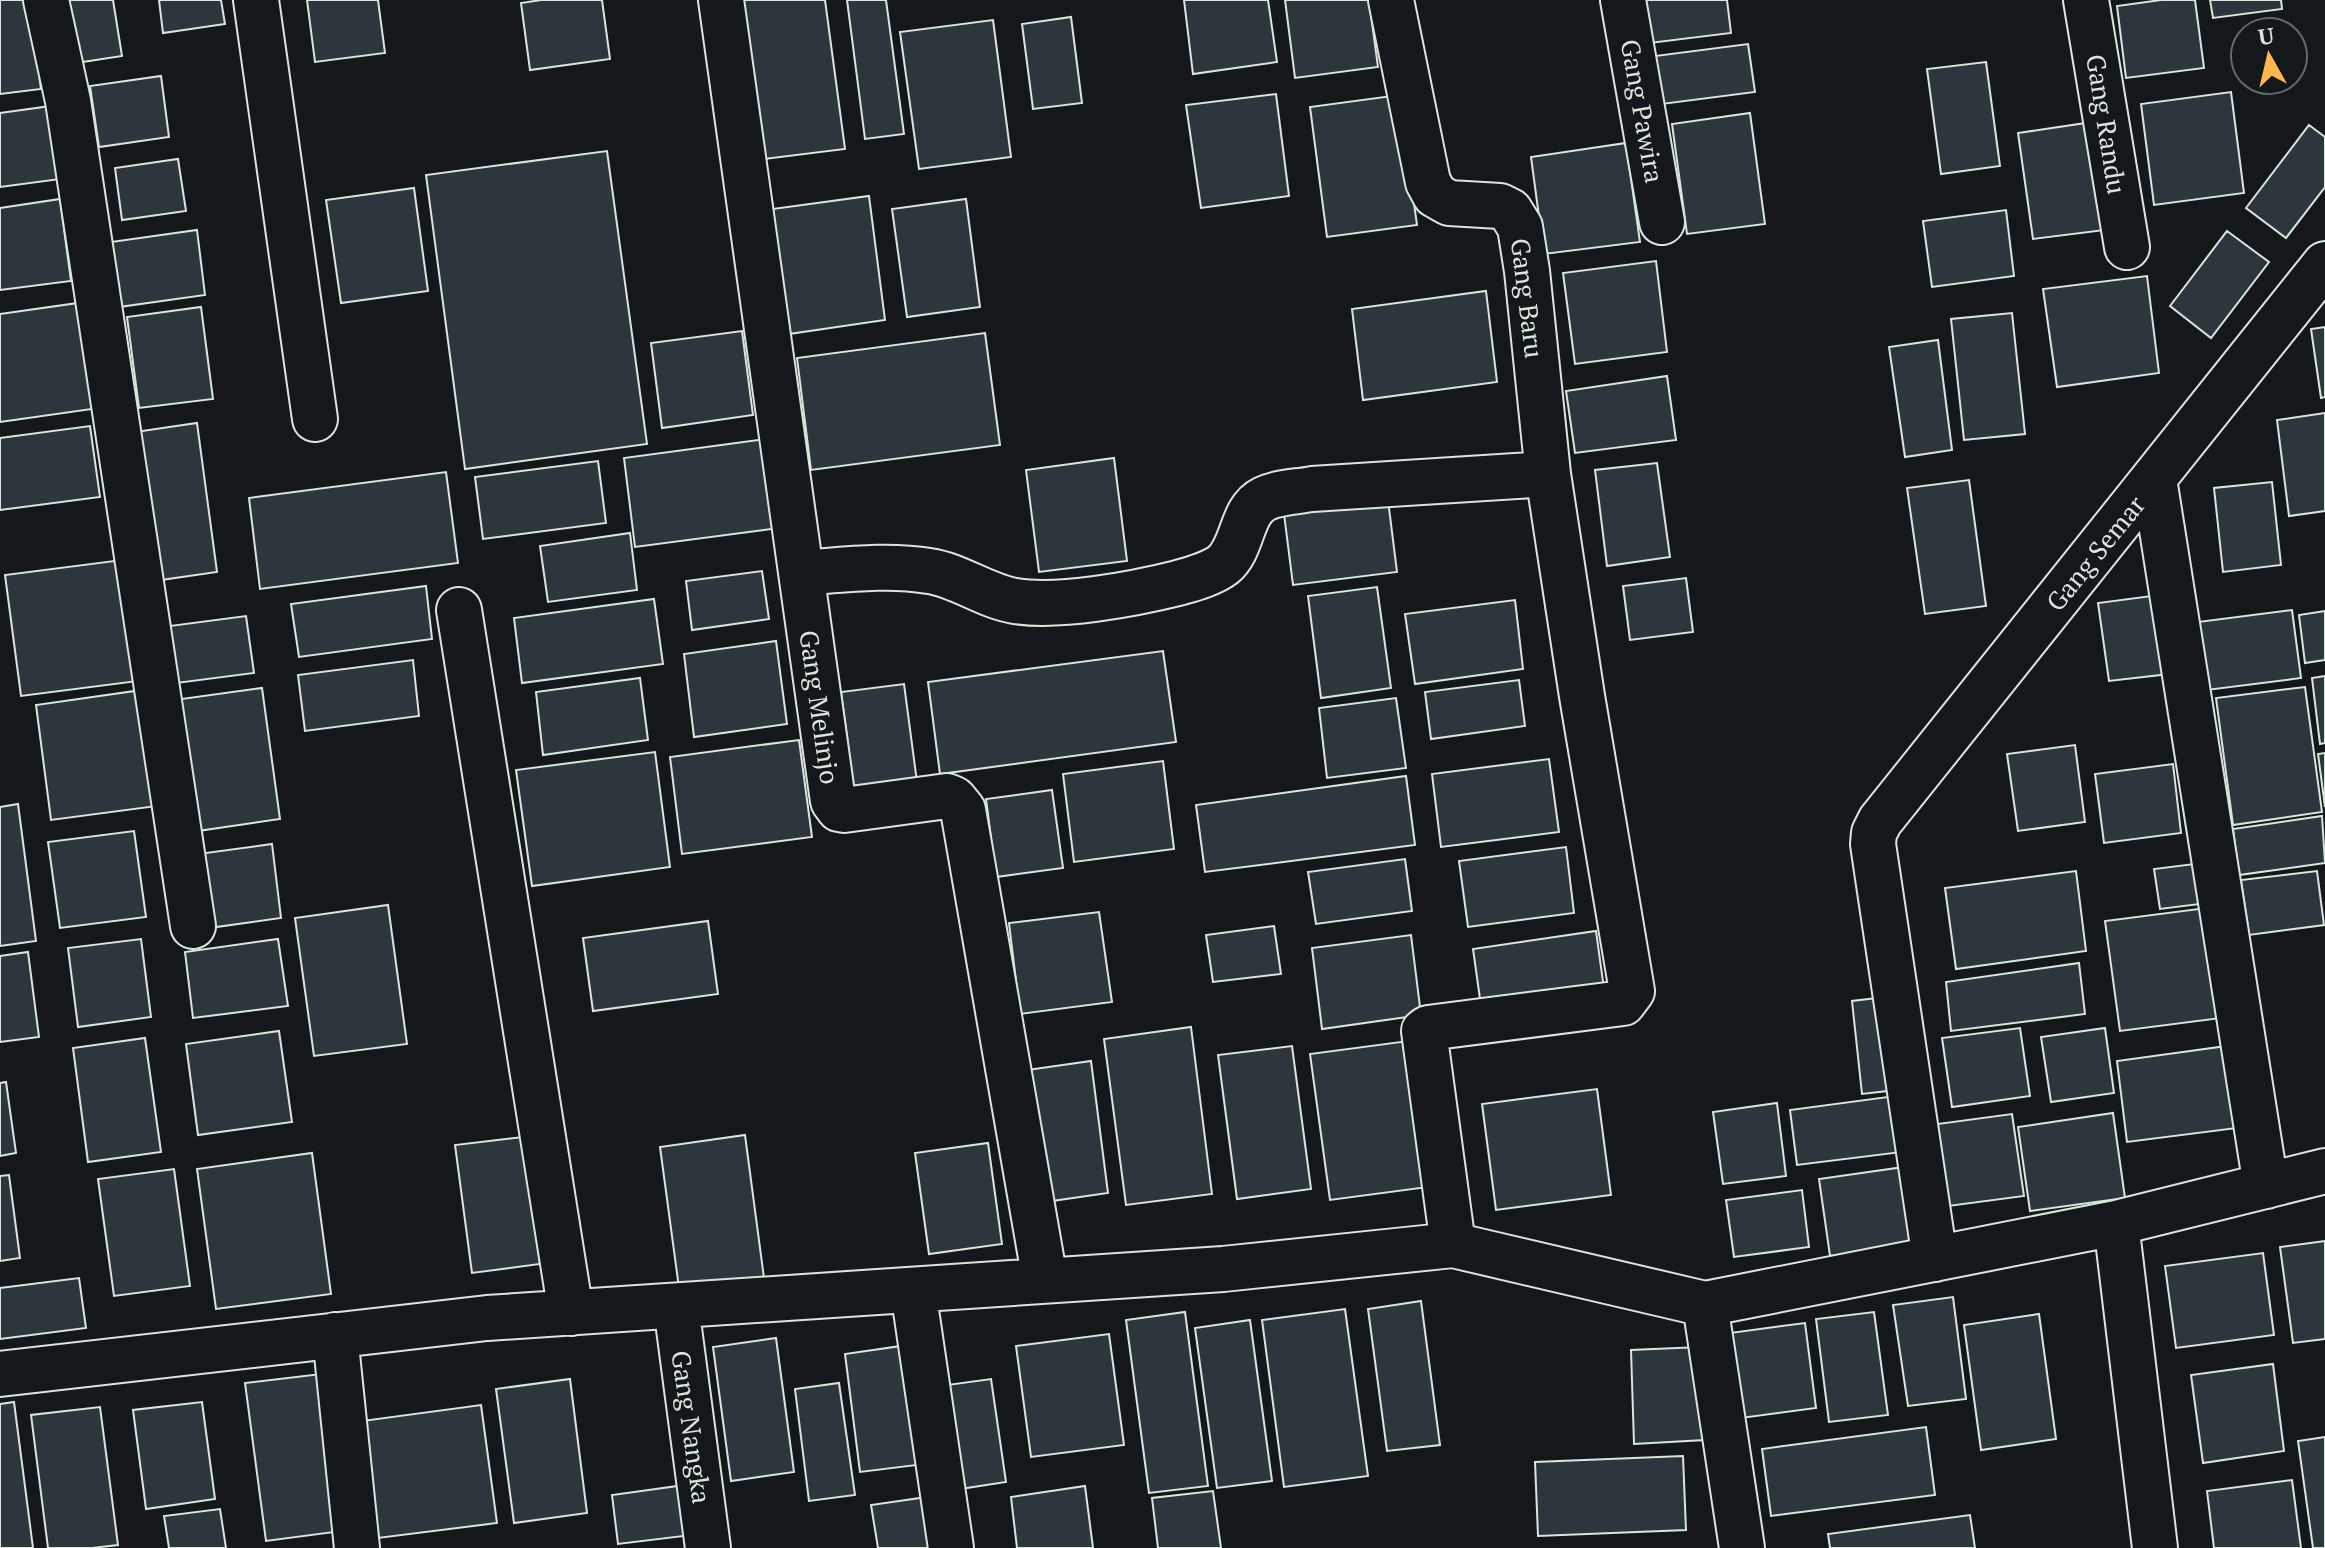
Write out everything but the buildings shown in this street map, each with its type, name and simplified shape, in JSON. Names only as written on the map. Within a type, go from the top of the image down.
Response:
[{"type":"street","points":[[46,0],[68,101],[193,926]]},
{"type":"street","points":[[256,0],[315,419]]},
{"type":"street","name":"Gang Melinjo","points":[[721,0],[835,805],[844,810],[947,796],[960,804],[966,817],[1045,1280]]},
{"type":"street","name":"Gang Baru","points":[[1391,0],[1428,182],[1435,195],[1449,203],[1500,206],[1516,216],[1520,227],[1548,474]]},
{"type":"street","name":"Gang Pawira","points":[[1623,0],[1662,222]]},
{"type":"street","name":"Gang Randu","points":[[2086,0],[2127,247]]},
{"type":"street","name":"Gang Semar","points":[[1935,1259],[1873,844],[1874,833],[1880,821],[2325,264]]},
{"type":"street","points":[[801,573],[895,567],[933,571],[1015,601],[1098,598],[1177,583],[1220,567],[1234,550],[1254,506],[1276,494],[1548,474],[1632,995],[1623,1003],[1428,1028],[1424,1031],[1453,1245]]},
{"type":"street","points":[[2154,479],[2266,1186]]},
{"type":"street","points":[[459,610],[571,1313]]},
{"type":"street","points":[[0,1374],[487,1318],[1223,1269],[1453,1245],[1705,1304],[2116,1223],[2325,1171]]},
{"type":"street","points":[[2116,1223],[2155,1548]]},
{"type":"street","points":[[913,1290],[951,1548]]},
{"type":"street","points":[[1705,1304],[1742,1548]]},
{"type":"street","name":"Gang Nangka","points":[[676,1306],[708,1548]]},
{"type":"street","points":[[335,1335],[357,1548]]}]
